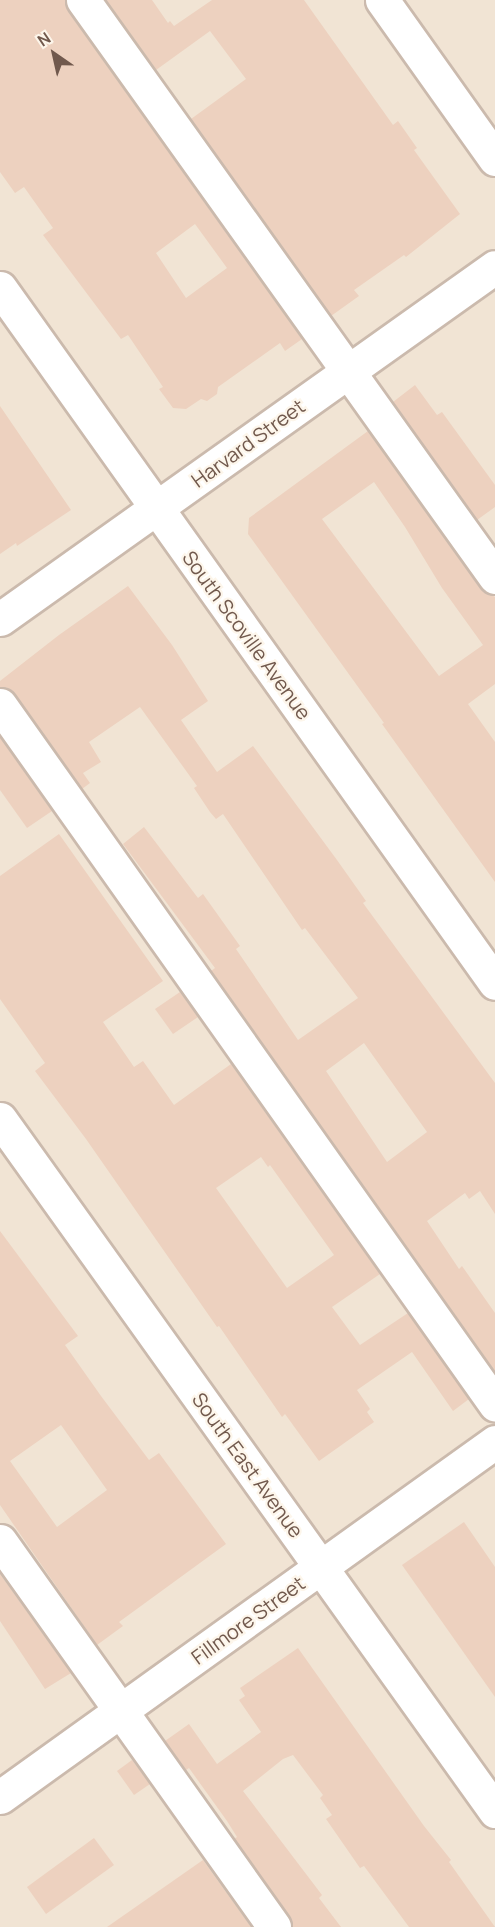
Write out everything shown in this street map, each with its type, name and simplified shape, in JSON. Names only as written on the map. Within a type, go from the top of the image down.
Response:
[{"type":"street","points":[[83,0],[495,577]]},
{"type":"street","points":[[382,0],[495,159]]},
{"type":"street","name":"Harvard Street","points":[[0,619],[495,267]]},
{"type":"street","name":"South Scoville Avenue","points":[[0,288],[495,982]]},
{"type":"street","points":[[0,705],[495,1404]]},
{"type":"street","name":"South East Avenue","points":[[0,1119],[495,1811]]},
{"type":"street","name":"Fillmore Street","points":[[0,1797],[495,1442]]},
{"type":"street","points":[[0,1541],[274,1927]]},
{"type":"shaded area","points":[[0,0],[495,0],[495,1927],[0,1927]]},
{"type":"building","points":[[0,0],[65,0],[68,11],[302,339],[285,351],[280,343],[218,387],[217,394],[207,401],[201,399],[186,409],[173,408],[159,389],[163,387],[128,335],[121,339],[43,235],[53,228],[24,187],[15,193],[0,172]],"holes":[[[195,224],[227,268],[186,298],[156,253]]]},
{"type":"building","points":[[106,0],[152,0],[168,23],[170,21],[174,26],[212,0],[304,0],[393,125],[398,121],[417,148],[414,150],[460,214],[406,257],[404,255],[354,290],[359,296],[331,316],[191,119],[246,79],[210,31],[156,70]]},
{"type":"building","points":[[415,385],[437,415],[442,412],[495,485],[495,507],[477,520],[393,402]]},
{"type":"building","points":[[0,406],[71,510],[17,546],[16,543],[0,554]]},
{"type":"building","points":[[368,431],[480,588],[495,597],[495,684],[468,704],[495,742],[495,882],[248,534],[249,518]],"holes":[[[374,482],[442,588],[483,645],[439,676],[322,519]]]},
{"type":"building","points":[[128,586],[172,645],[208,701],[181,720],[217,772],[253,746],[366,901],[363,903],[495,1083],[495,1214],[480,1191],[469,1199],[465,1193],[427,1221],[459,1269],[462,1266],[495,1313],[495,1372],[211,971],[215,968],[123,844],[144,827],[198,898],[203,894],[240,946],[236,949],[298,1040],[358,998],[305,928],[302,930],[223,814],[216,819],[210,812],[194,788],[197,786],[140,707],[89,742],[101,762],[83,773],[90,783],[82,789],[15,694],[8,688],[0,687],[0,681]],"holes":[[[364,1043],[427,1132],[387,1162],[326,1071]]]},
{"type":"building","points":[[0,737],[52,811],[27,828],[0,790]]},
{"type":"building","points":[[59,834],[163,981],[103,1022],[134,1067],[143,1061],[174,1105],[231,1064],[380,1274],[332,1307],[360,1345],[408,1313],[469,1399],[453,1411],[412,1352],[357,1390],[370,1409],[367,1412],[374,1422],[319,1461],[285,1414],[282,1417],[86,1139],[35,1071],[45,1063],[0,999],[0,876]],"holes":[[[261,1157],[268,1167],[270,1165],[334,1255],[287,1288],[216,1188]]]},
{"type":"building","points":[[180,992],[198,1017],[173,1034],[155,1009]]},
{"type":"building","points":[[0,1231],[78,1336],[65,1345],[101,1396],[149,1460],[159,1453],[226,1544],[119,1622],[123,1626],[97,1645],[0,1505]],"holes":[[[61,1425],[107,1490],[57,1527],[10,1461]]]},
{"type":"building","points":[[464,1522],[495,1567],[495,1697],[402,1565]]},
{"type":"building","points":[[0,1574],[71,1673],[45,1689],[0,1621]]},
{"type":"building","points":[[298,1648],[424,1826],[451,1860],[449,1862],[495,1927],[409,1927],[364,1866],[360,1868],[326,1819],[332,1815],[320,1798],[323,1795],[293,1755],[283,1759],[243,1791],[322,1895],[319,1898],[341,1927],[292,1927],[289,1916],[234,1839],[237,1837],[227,1821],[189,1768],[186,1770],[165,1741],[189,1724],[217,1764],[261,1732],[239,1700],[245,1696],[240,1688]]},
{"type":"building","points":[[132,1760],[150,1784],[134,1795],[117,1771]]},
{"type":"building","points":[[94,1838],[114,1865],[46,1914],[27,1887]]},
{"type":"building","points":[[203,1860],[251,1927],[107,1927]]}]
